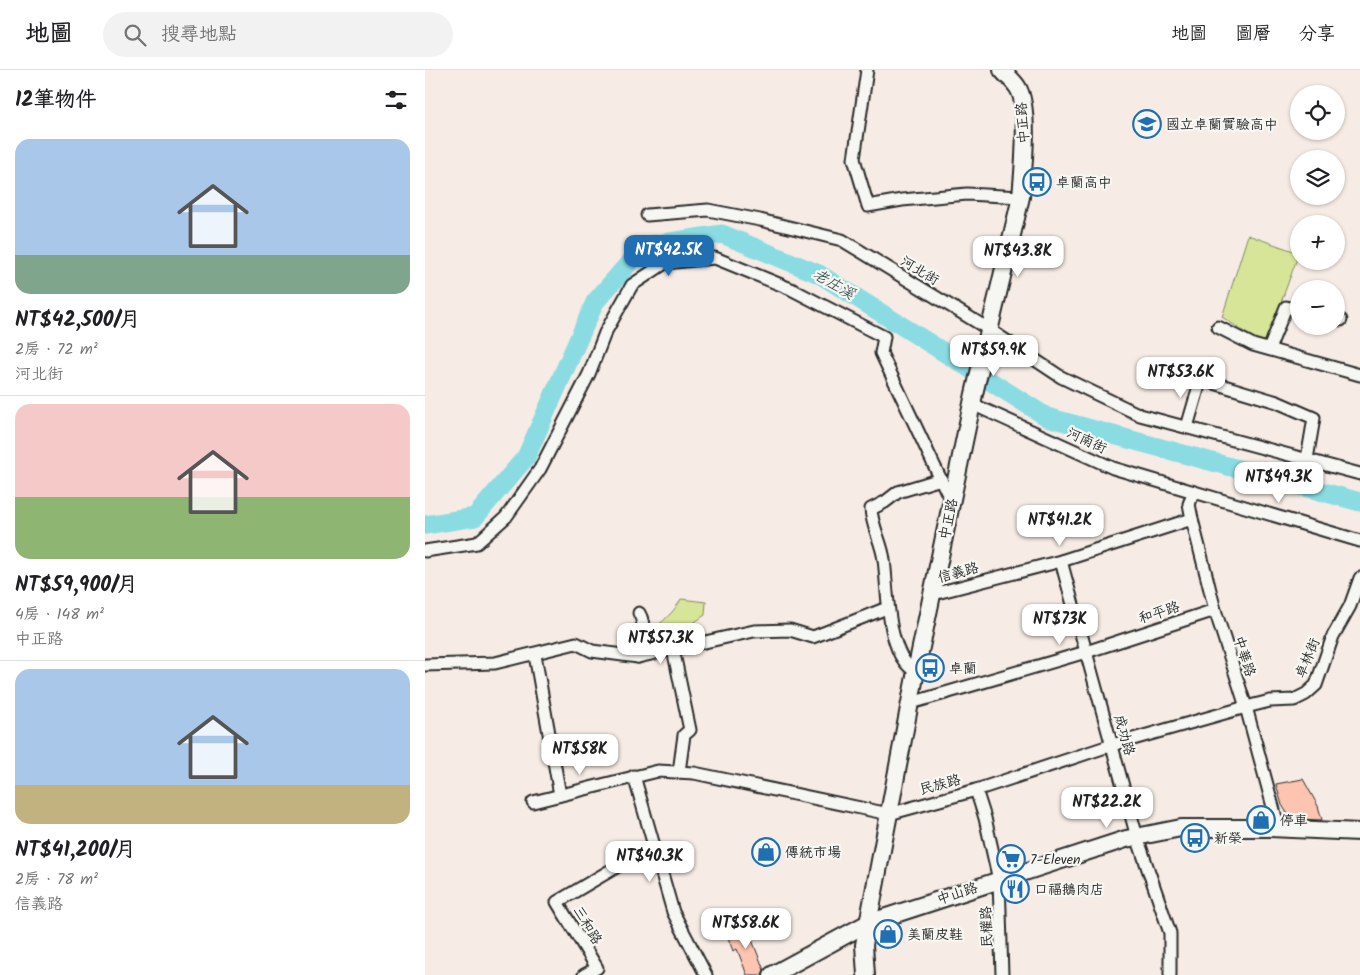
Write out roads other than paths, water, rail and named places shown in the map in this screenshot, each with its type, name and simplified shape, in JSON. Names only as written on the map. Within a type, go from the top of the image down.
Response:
[{"type":"street","points":[[867,70],[854,159],[868,206],[902,200],[967,194],[1021,197]]},
{"type":"street","name":"中正路","points":[[866,975],[864,945],[916,671],[973,399],[1021,197],[1024,165],[1023,114],[1019,89],[1002,70]]},
{"type":"street","name":"河北街","points":[[647,215],[708,210],[760,220],[842,240],[990,330],[1061,377],[1140,415],[1360,474]]},
{"type":"street","points":[[425,551],[477,544],[506,517],[540,469],[589,374],[605,333],[632,285],[665,263],[715,258],[791,288],[884,336],[881,353],[952,503]]},
{"type":"street","points":[[1269,349],[1286,307],[1290,308]]},
{"type":"street","points":[[1217,327],[1253,345],[1360,375]]},
{"type":"street","points":[[1187,427],[1201,379],[1277,402],[1314,418],[1307,459]]},
{"type":"street","name":"河南街","points":[[973,399],[1113,468],[1360,541]]},
{"type":"street","points":[[916,671],[910,668],[902,658],[887,608],[884,558],[872,522],[871,509],[899,492],[941,479]]},
{"type":"street","name":"中華路","points":[[1195,492],[1189,504],[1192,519],[1215,610],[1246,707],[1279,829]]},
{"type":"street","name":"信義路","points":[[933,594],[1061,560],[1192,519]]},
{"type":"street","name":"成功路","points":[[1061,560],[1137,837],[1170,933],[1170,975]]},
{"type":"street","name":"卓林街","points":[[1246,707],[1270,701],[1294,700],[1306,694],[1316,685],[1333,636],[1350,606],[1360,578]]},
{"type":"street","points":[[425,665],[495,663],[535,655],[576,643],[592,651],[638,657],[754,631],[790,630],[813,637],[887,608]]},
{"type":"street","name":"和平路","points":[[911,703],[1086,652],[1215,610]]},
{"type":"street","points":[[638,657],[642,641],[642,618],[639,613]]},
{"type":"street","points":[[673,649],[689,730],[684,735],[679,772]]},
{"type":"street","points":[[535,655],[560,795]]},
{"type":"street","name":"民族路","points":[[533,802],[658,771],[694,773],[889,814],[976,790],[1112,745],[1246,707]]},
{"type":"street","points":[[634,776],[652,846],[673,912],[706,975]]},
{"type":"street","name":"民權路","points":[[976,790],[985,818],[999,880],[1002,975]]},
{"type":"street","name":"中山路","points":[[772,975],[868,923],[1137,837],[1181,828],[1360,832]]},
{"type":"street","name":"三和路","points":[[584,975],[597,968],[557,902],[652,846]]},
{"type":"waterway","name":"老庄溪","points":[[425,525],[475,517],[526,457],[595,302],[644,246],[722,234],[819,274],[1047,417],[1360,502]]},
{"type":"place","name":"國立卓蘭實驗高中","points":[[1147,124]]},
{"type":"place","name":"卓蘭高中","points":[[1037,182]]},
{"type":"place","name":"卓蘭","points":[[930,668]]},
{"type":"place","name":"停車","points":[[1261,820]]},
{"type":"place","name":"新榮","points":[[1195,838]]},
{"type":"place","name":"傳統市場","points":[[766,852]]},
{"type":"place","name":"7-Eleven","points":[[1011,859]]},
{"type":"place","name":"口福鵝肉店","points":[[1015,889]]},
{"type":"place","name":"美蘭皮鞋","points":[[888,934]]}]
